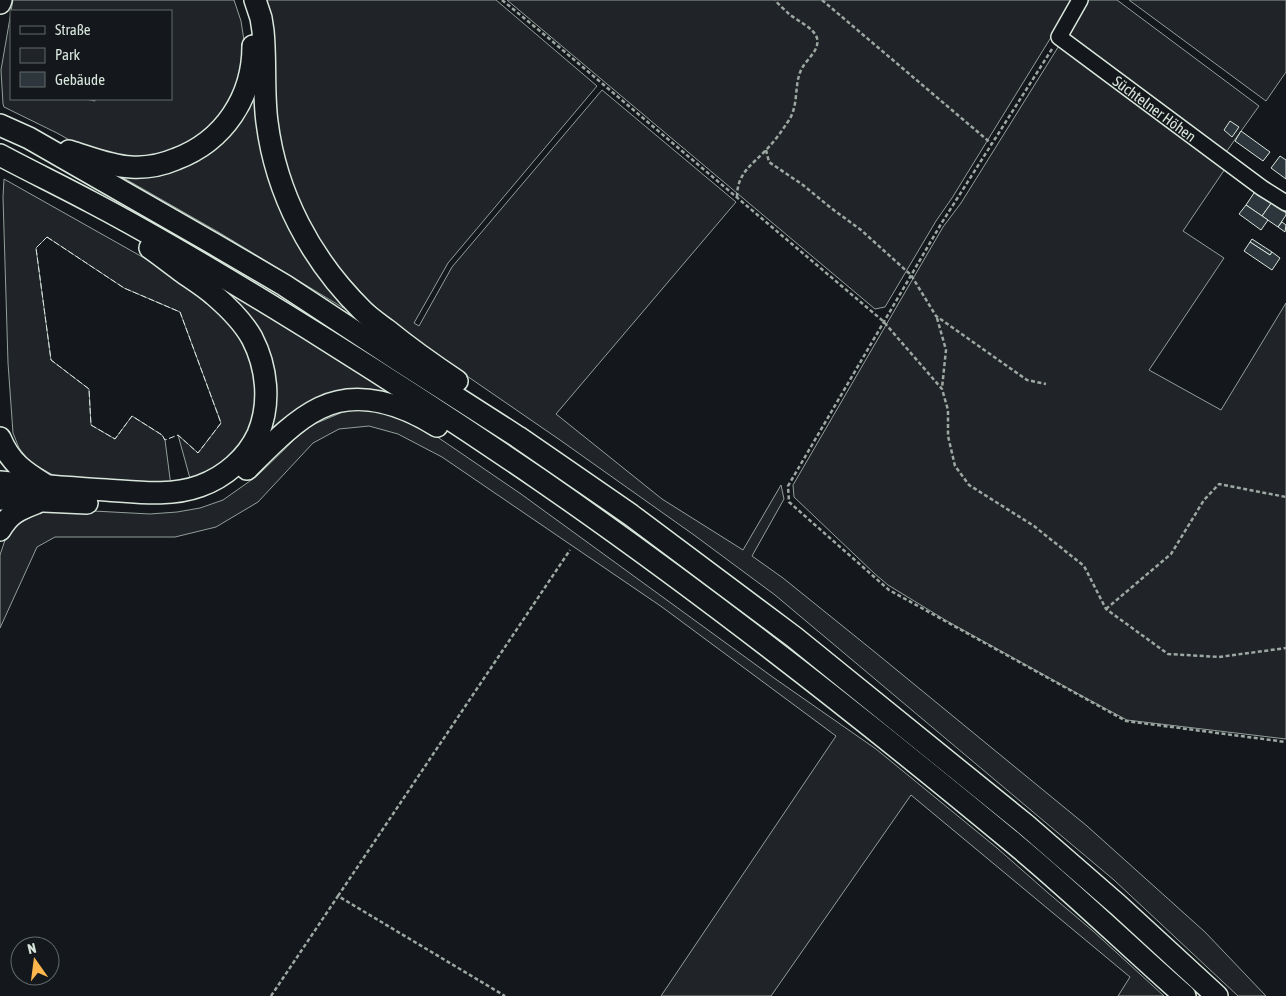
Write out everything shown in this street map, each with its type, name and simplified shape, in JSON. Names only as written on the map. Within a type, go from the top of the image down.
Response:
[{"type":"highway","points":[[29,138],[112,164],[133,167],[154,166],[168,162],[199,148],[221,130],[237,109],[251,72],[253,35],[251,21],[244,0]]},
{"type":"highway","points":[[255,0],[263,31],[267,122],[274,160],[288,201],[304,236],[345,292],[364,312],[416,354],[471,392],[518,437]]},
{"type":"highway","points":[[0,125],[29,138],[284,285],[518,437],[631,515],[794,637],[1026,825],[1218,996]]},
{"type":"highway","points":[[0,155],[92,202],[272,306],[387,378],[539,479],[682,581],[827,692],[1018,846],[1185,996]]},
{"type":"highway","points":[[0,499],[45,494],[159,493],[200,486],[223,475],[232,468],[244,455],[260,429],[265,408],[265,380],[263,366],[251,337],[214,294],[152,250],[114,228],[92,202]]},
{"type":"highway","points":[[0,482],[45,494],[145,504],[176,502],[201,496],[235,479],[273,443],[312,413],[322,407],[352,399],[382,402],[422,416],[465,443],[539,479]]},
{"type":"highway","points":[[0,438],[16,465],[45,494]]},
{"type":"highway","points":[[0,530],[6,520],[18,510],[45,494]]},
{"type":"street","points":[[1059,37],[1080,0]]},
{"type":"street","name":"Süchtelner Höhen","points":[[1059,37],[1286,203]]},
{"type":"path","points":[[502,0],[883,321],[942,389]]},
{"type":"path","points":[[737,198],[737,188],[746,170],[766,150],[789,121],[795,106],[800,74],[816,49],[817,40],[813,32],[788,13],[775,0]]},
{"type":"path","points":[[822,0],[992,144]]},
{"type":"path","points":[[1059,37],[941,224],[883,321],[788,486],[789,502],[889,590],[1126,721],[1286,742]]},
{"type":"path","points":[[766,150],[769,162],[861,230],[911,275],[936,316],[946,350],[942,389],[948,410],[948,436],[955,466],[969,485],[1034,526],[1084,566],[1106,609],[1168,654],[1219,656],[1286,648]]},
{"type":"path","points":[[936,316],[1027,380],[1046,384]]},
{"type":"path","points":[[1106,609],[1170,554],[1204,500],[1219,484],[1286,497]]},
{"type":"path","points":[[271,996],[570,550]]},
{"type":"path","points":[[338,896],[505,996]]},
{"type":"green space","points":[[13,0],[234,0],[241,21],[245,47],[239,83],[224,116],[210,129],[167,154],[139,160],[82,147],[4,107],[1,70],[10,18],[10,100],[172,100],[172,10],[11,10]]},
{"type":"green space","points":[[265,0],[496,0],[597,86],[448,263],[414,323],[419,326],[452,267],[602,90],[736,202],[556,414],[662,499],[743,550],[781,485],[784,499],[752,556],[783,578],[1087,826],[1205,932],[1266,996],[1238,996],[1114,880],[775,595],[560,440],[403,332],[368,300],[333,261],[304,214],[285,168],[278,127],[274,69]]},
{"type":"green space","points":[[507,0],[1074,0],[936,221],[885,307],[875,309]]},
{"type":"green space","points":[[1085,0],[1117,0],[1259,106],[1224,155],[1070,42],[1067,31]]},
{"type":"green space","points":[[1129,0],[1286,0],[1286,72],[1266,101]]},
{"type":"green space","points":[[1060,44],[1227,166],[1183,231],[1224,258],[1149,370],[1221,410],[1286,303],[1286,739],[1127,720],[947,621],[888,585],[794,497],[793,485],[943,227],[961,203]]},
{"type":"green space","points":[[258,68],[265,145],[360,318],[220,233],[115,173],[179,165]]},
{"type":"green space","points":[[4,179],[146,259],[199,295],[219,313],[239,336],[255,372],[257,403],[249,432],[230,459],[191,482],[178,435],[198,453],[221,423],[180,312],[124,288],[47,237],[36,248],[51,360],[89,389],[91,425],[115,439],[132,416],[162,435],[165,440],[171,486],[86,482],[53,475],[30,462],[19,448],[13,433],[8,363]]},
{"type":"green space","points":[[207,279],[424,411],[360,396],[253,453],[270,377]]},
{"type":"green space","points":[[355,410],[379,412],[401,417],[433,434],[521,494],[774,678],[876,749],[997,848],[1093,931],[1164,996],[1118,996],[1130,977],[911,795],[771,996],[661,996],[836,736],[662,607],[442,457],[398,434],[369,426],[339,429],[313,443],[258,502],[216,527],[175,537],[55,537],[37,547],[0,628],[0,555],[8,531],[22,522],[39,513],[56,509],[150,514],[200,508],[223,500],[257,476],[312,425],[343,412]]},
{"type":"building","points":[[1230,121],[1239,127],[1232,137],[1224,130]]},
{"type":"building","points":[[1241,131],[1270,152],[1263,161],[1235,141]]},
{"type":"building","points":[[1280,156],[1286,160],[1286,179],[1271,168]]},
{"type":"building","points":[[1256,190],[1272,202],[1262,216],[1246,205]]},
{"type":"building","points":[[1272,202],[1286,213],[1278,227],[1262,216]]},
{"type":"building","points":[[1246,205],[1268,220],[1261,230],[1239,214]]},
{"type":"building","points":[[1282,222],[1286,225],[1285,232],[1278,227]]},
{"type":"building","points":[[1252,239],[1272,252],[1270,255],[1250,242]]},
{"type":"building","points":[[1250,242],[1270,255],[1272,252],[1280,258],[1272,270],[1244,251]]},
{"type":"fence","points":[[47,237],[124,288],[180,312],[221,423],[198,453],[178,435],[165,440],[162,435],[132,416],[115,439],[91,425],[89,389],[51,360],[36,248],[47,237]]}]
